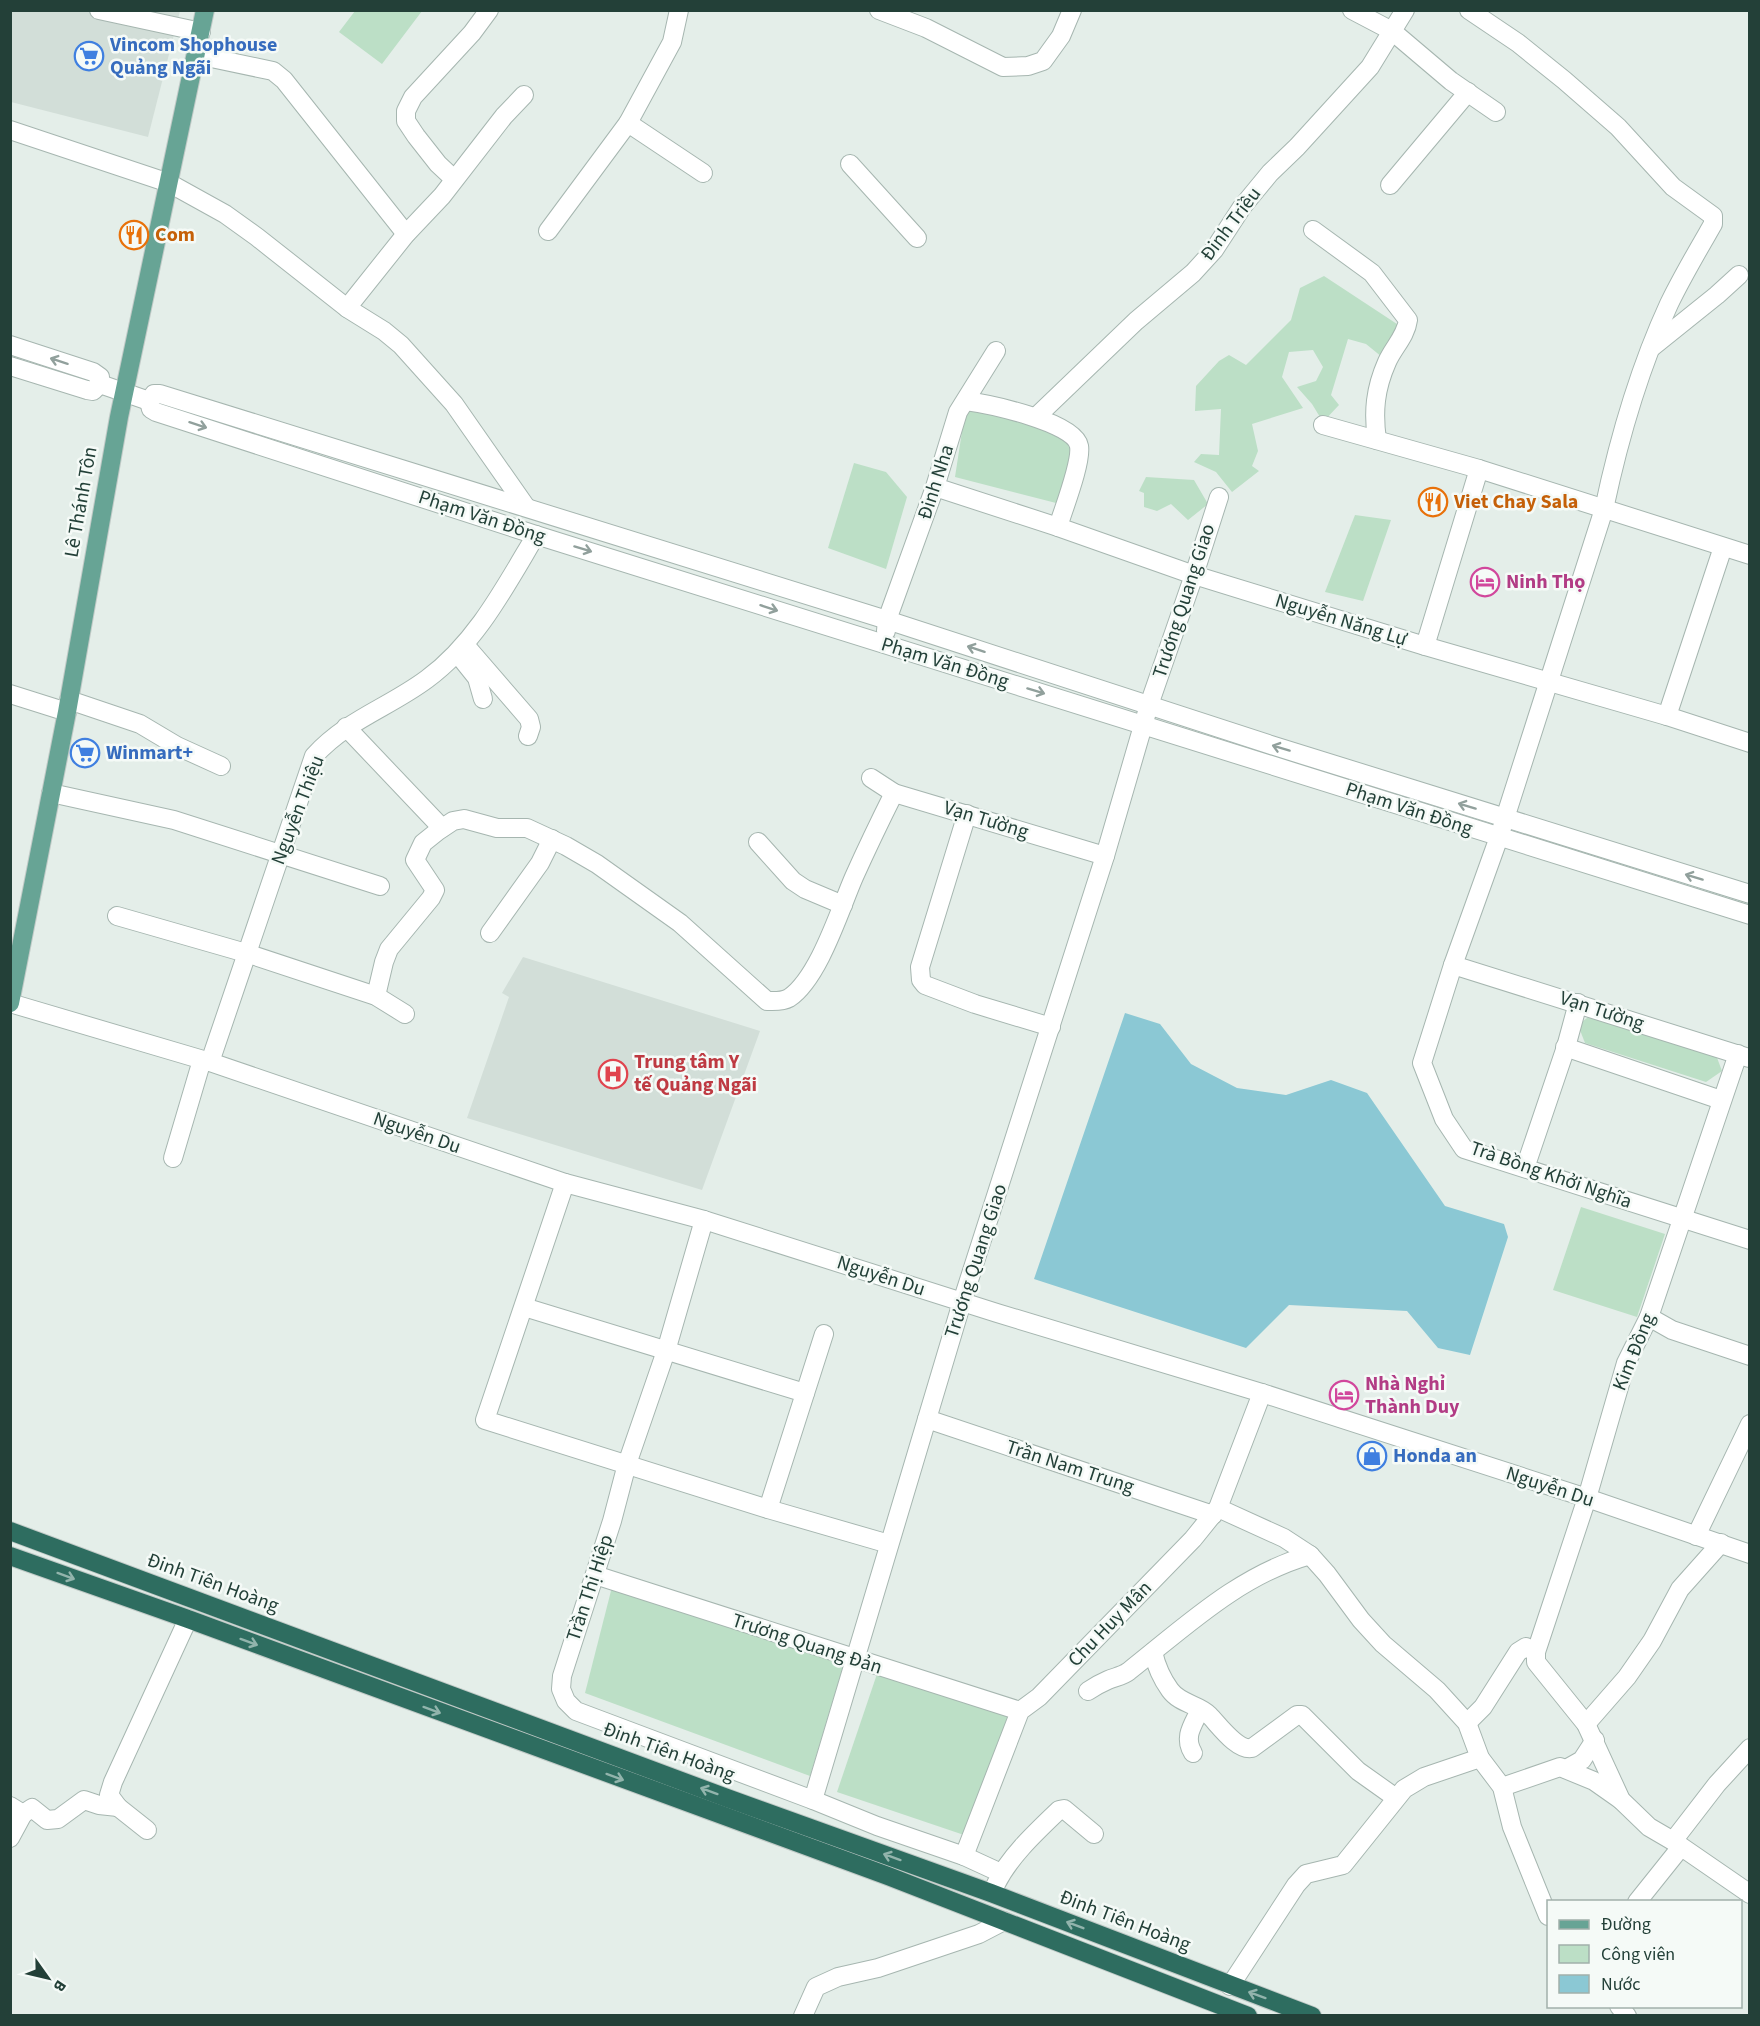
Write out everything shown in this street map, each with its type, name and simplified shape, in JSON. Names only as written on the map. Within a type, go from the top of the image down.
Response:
[{"type":"highway","name":"Đinh Tiên Hoàng","points":[[10,1531],[727,1798],[991,1893],[1312,2016]]},
{"type":"highway","points":[[10,1556],[188,1619],[1004,1921],[1224,2012],[1248,2016]]},
{"type":"main road","name":"Lê Thánh Tôn","points":[[10,1003],[68,706],[119,417],[206,10]]},
{"type":"street","points":[[99,10],[201,32]]},
{"type":"street","points":[[454,179],[438,164],[416,136],[406,121],[406,111],[413,97],[465,41],[489,10]]},
{"type":"street","points":[[548,231],[628,123],[672,42],[680,10]]},
{"type":"street","points":[[879,10],[926,28],[1003,67],[1028,66],[1043,61],[1062,36],[1072,10]]},
{"type":"street","points":[[1352,10],[1392,31],[1451,81],[1496,112]]},
{"type":"street","name":"Đinh Triều","points":[[1036,417],[1136,321],[1207,258],[1242,207],[1270,173],[1370,67],[1405,10]]},
{"type":"street","points":[[1468,10],[1518,44],[1564,80],[1618,127],[1673,187],[1713,216],[1713,224],[1670,302],[1634,391],[1604,509],[1504,818]]},
{"type":"street","points":[[197,55],[273,71],[284,80],[406,234]]},
{"type":"street","points":[[1390,185],[1468,92]]},
{"type":"street","points":[[347,308],[406,234],[442,196],[504,116],[524,96]]},
{"type":"street","points":[[628,123],[703,173]]},
{"type":"street","points":[[10,130],[169,183],[225,214],[257,237],[347,308],[384,331],[401,345],[454,404],[526,507]]},
{"type":"street","points":[[850,164],[917,238]]},
{"type":"street","points":[[1313,230],[1372,273],[1408,320],[1407,327],[1387,362],[1375,400],[1377,440]]},
{"type":"street","points":[[1649,350],[1718,295],[1739,275]]},
{"type":"street","name":"Phạm Văn Đồng","points":[[10,345],[93,372],[100,377],[100,384],[93,390],[87,390],[10,366]]},
{"type":"street","name":"Đinh Nha","points":[[884,645],[887,620],[935,488],[958,412],[996,351]]},
{"type":"street","name":"Phạm Văn Đồng","points":[[100,384],[149,401]]},
{"type":"street","name":"Phạm Văn Đồng","points":[[1749,894],[372,458],[160,394],[154,394],[149,401],[151,409],[156,412],[536,535],[1749,915]]},
{"type":"street","points":[[966,400],[999,406],[1036,417],[1073,435],[1079,446],[1076,465],[1058,527]]},
{"type":"street","points":[[1323,425],[1479,469],[1749,555]]},
{"type":"street","points":[[365,479],[372,458]]},
{"type":"street","points":[[1425,646],[1479,469]]},
{"type":"street","name":"Nguyễn Năng Lự","points":[[935,488],[1058,527],[1194,575],[1425,646],[1667,716],[1749,743]]},
{"type":"street","name":"Trương Quang Giao","points":[[813,1800],[962,1302],[1052,1027],[1149,705],[1219,497]]},
{"type":"street","name":"Nguyễn Thiệu","points":[[174,1158],[314,756],[346,727],[426,680],[461,649],[499,598],[536,535]]},
{"type":"street","points":[[623,561],[630,540]]},
{"type":"street","points":[[1667,716],[1723,547]]},
{"type":"street","points":[[461,649],[477,678],[483,699]]},
{"type":"street","points":[[461,649],[525,713],[531,727],[528,736]]},
{"type":"street","points":[[10,694],[140,724],[177,746],[221,766]]},
{"type":"street","points":[[346,727],[442,828]]},
{"type":"street","name":"Vạn Tường","points":[[870,778],[894,793],[1105,856]]},
{"type":"street","points":[[51,792],[174,820],[380,886]]},
{"type":"street","points":[[376,996],[389,949],[435,890],[415,860],[423,843],[453,821],[464,819],[497,828],[527,828],[597,864],[680,922],[766,1001],[783,1001],[799,989],[810,975],[894,793]]},
{"type":"street","points":[[967,814],[920,967],[921,980],[925,985],[975,1004],[1052,1027]]},
{"type":"street","name":"Trà Bồng Khởi Nghĩa","points":[[1504,818],[1422,1063],[1444,1119],[1464,1149],[1749,1240]]},
{"type":"street","points":[[490,933],[540,863],[552,839]]},
{"type":"street","points":[[758,842],[793,880],[805,889],[843,904]]},
{"type":"street","points":[[117,916],[246,953],[376,996],[405,1014]]},
{"type":"street","name":"Vạn Tường","points":[[1453,965],[1744,1056]]},
{"type":"street","name":"Nguyễn Du","points":[[10,1003],[206,1061],[565,1183],[704,1220],[962,1302],[1262,1393],[1587,1498],[1749,1554]]},
{"type":"street","points":[[1525,1168],[1566,1047],[1578,1003]]},
{"type":"street","points":[[1566,1047],[1721,1100]]},
{"type":"street","name":"Kim Đồng","points":[[1536,1652],[1587,1498],[1626,1363],[1649,1317],[1721,1100],[1744,1056]]},
{"type":"street","points":[[565,1183],[485,1420],[889,1545]]},
{"type":"street","name":"Trần Thị Hiệp","points":[[704,1220],[666,1351],[627,1464],[595,1575],[562,1676],[561,1689],[566,1701],[576,1711],[813,1800]]},
{"type":"street","points":[[524,1307],[805,1393]]},
{"type":"street","points":[[1649,1317],[1672,1330],[1749,1356]]},
{"type":"street","points":[[768,1509],[824,1334]]},
{"type":"street","name":"Chu Huy Mân","points":[[964,1856],[1020,1712],[1039,1697],[1193,1539],[1216,1512],[1262,1393]]},
{"type":"street","name":"Trần Nam Trung","points":[[927,1419],[1216,1512],[1284,1538],[1310,1556],[1383,1644],[1437,1690],[1467,1723]]},
{"type":"street","points":[[1696,1536],[1749,1424]]},
{"type":"street","points":[[1566,1769],[1582,1760],[1591,1732],[1652,1641],[1680,1589],[1721,1543]]},
{"type":"street","points":[[1088,1691],[1106,1680],[1127,1673],[1210,1606],[1232,1592],[1275,1567],[1310,1556]]},
{"type":"street","name":"Trương Quang Đản","points":[[595,1575],[1020,1712]]},
{"type":"street","points":[[147,1830],[118,1807],[109,1795],[188,1619]]},
{"type":"street","points":[[1547,1914],[1512,1827],[1502,1787],[1480,1758],[1467,1723],[1483,1707],[1518,1652],[1527,1647],[1536,1652],[1536,1662],[1591,1732],[1621,1800]]},
{"type":"street","points":[[1153,1652],[1155,1662],[1169,1689],[1176,1697],[1208,1714],[1243,1748],[1252,1748],[1297,1715],[1302,1715],[1358,1771],[1396,1798]]},
{"type":"street","points":[[1193,1753],[1188,1745],[1189,1731],[1200,1710]]},
{"type":"street","points":[[1638,1900],[1717,1784],[1749,1748]]},
{"type":"street","points":[[1230,1986],[1306,1874],[1343,1865],[1404,1789],[1424,1777],[1480,1758]]},
{"type":"street","points":[[1502,1787],[1560,1767],[1594,1781],[1621,1800],[1649,1827],[1749,1894]]},
{"type":"street","points":[[10,1838],[17,1810],[32,1808],[47,1820],[58,1819],[84,1800],[99,1805],[118,1807]]},
{"type":"street","points":[[813,1800],[877,1826],[964,1856],[1001,1873]]},
{"type":"street","points":[[991,1893],[1001,1873],[1059,1810],[1064,1809],[1094,1834]]},
{"type":"street","points":[[803,2016],[816,1987],[838,1977],[878,1968],[978,1934],[1004,1921]]},
{"type":"shaded area","name":"Vincom Shophouse Quảng Ngãi","points":[[10,11],[180,11],[148,137],[11,102]]},
{"type":"shaded area","name":"Trung tâm Y tế Quảng Ngãi","points":[[523,957],[760,1031],[702,1190],[467,1118],[509,997],[502,993]]},
{"type":"green space","points":[[355,11],[422,11],[382,64],[339,32]]},
{"type":"green space","points":[[1324,276],[1400,326],[1382,357],[1366,344],[1348,339],[1331,395],[1339,405],[1323,422],[1312,404],[1297,387],[1316,381],[1323,367],[1313,350],[1289,352],[1282,377],[1303,408],[1252,424],[1258,451],[1252,466],[1259,471],[1232,492],[1216,472],[1194,462],[1201,454],[1219,455],[1221,409],[1195,411],[1196,386],[1219,361],[1229,355],[1246,365],[1291,320],[1300,288]]},
{"type":"green space","points":[[967,399],[1078,434],[1060,504],[955,477]]},
{"type":"green space","points":[[854,463],[886,472],[907,497],[886,569],[828,548]]},
{"type":"green space","points":[[1146,477],[1194,480],[1208,504],[1188,520],[1171,504],[1157,511],[1144,507],[1144,493],[1139,491]]},
{"type":"green space","points":[[1355,515],[1391,520],[1363,601],[1325,592]]},
{"type":"green space","points":[[1592,1014],[1716,1055],[1722,1071],[1706,1082],[1585,1043],[1578,1025]]},
{"type":"green space","points":[[1581,1207],[1665,1234],[1637,1317],[1553,1290]]},
{"type":"green space","points":[[613,1583],[846,1657],[810,1776],[585,1693]]},
{"type":"green space","points":[[878,1671],[1008,1715],[967,1836],[837,1792]]},
{"type":"water","points":[[1125,1013],[1160,1024],[1191,1064],[1237,1088],[1286,1095],[1331,1080],[1367,1093],[1445,1206],[1504,1224],[1508,1237],[1470,1355],[1438,1348],[1407,1311],[1289,1305],[1246,1348],[1034,1279]]},
{"type":"place","name":"Vincom Shophouse Quảng Ngãi","points":[[89,56]]},
{"type":"place","name":"Com","points":[[134,235]]},
{"type":"place","name":"Viet Chay Sala","points":[[1433,502]]},
{"type":"place","name":"Ninh Thọ","points":[[1485,582]]},
{"type":"place","name":"Winmart+","points":[[85,753]]},
{"type":"place","name":"Trung tâm Y tế Quảng Ngãi","points":[[613,1074]]},
{"type":"place","name":"Nhà Nghỉ Thành Duy","points":[[1344,1395]]},
{"type":"place","name":"Honda an","points":[[1372,1456]]}]
